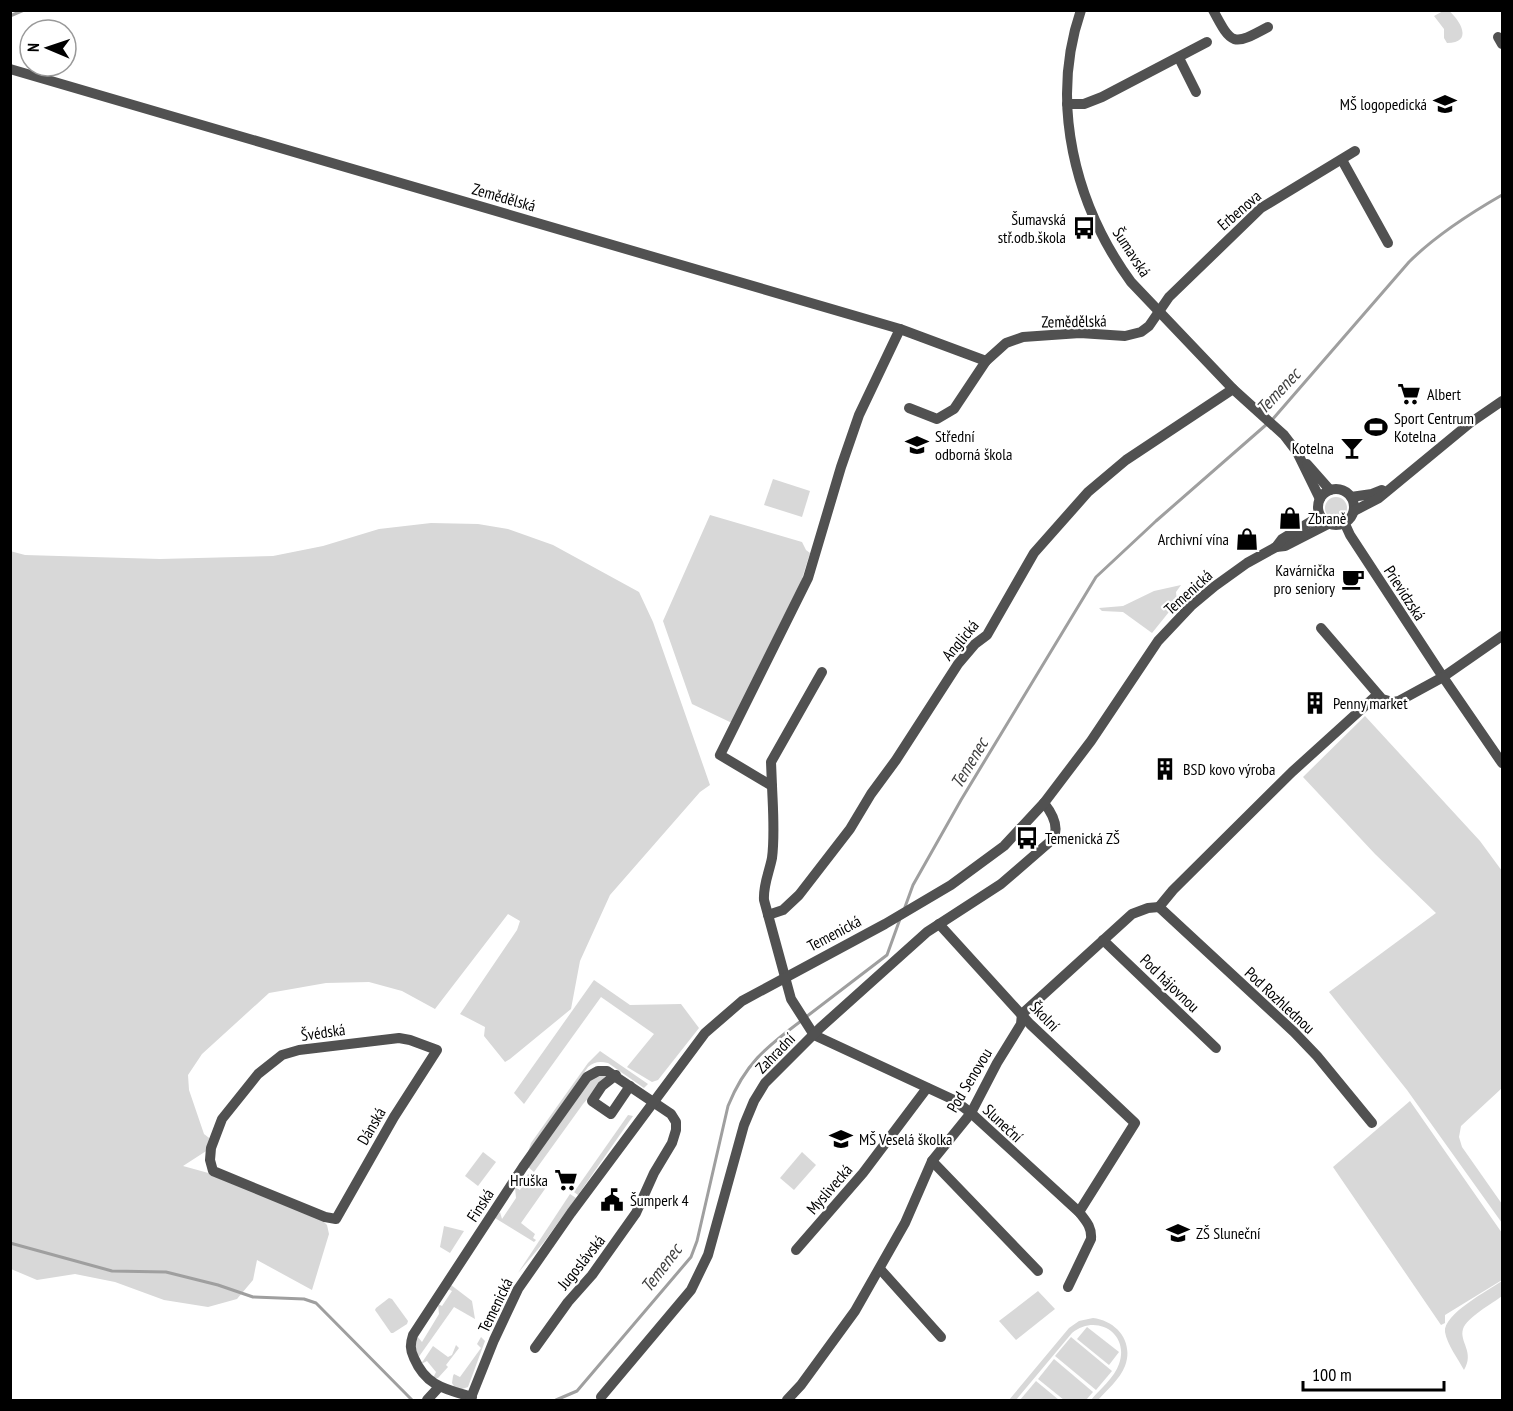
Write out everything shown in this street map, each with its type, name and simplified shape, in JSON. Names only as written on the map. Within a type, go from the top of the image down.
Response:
[{"type":"street","name":"Šumavská","points":[[1081,10],[1069,61],[1067,104],[1074,161],[1079,183],[1119,266],[1131,282],[1233,389],[1270,421],[1330,490]]},
{"type":"street","points":[[1213,10],[1226,34],[1237,40],[1244,40],[1268,27]]},
{"type":"street","points":[[1067,104],[1084,104],[1102,97],[1207,42]]},
{"type":"street","points":[[1179,58],[1196,92]]},
{"type":"street","name":"Zemědělská","points":[[10,69],[900,329],[987,361]]},
{"type":"street","name":"Erbenova","points":[[1158,311],[1169,297],[1261,208],[1355,151]]},
{"type":"street","points":[[1342,160],[1388,243]]},
{"type":"street","name":"Zemědělská","points":[[909,408],[937,419],[954,409],[987,361],[1006,343],[1023,337],[1080,333],[1125,336],[1141,332],[1149,326],[1158,311]]},
{"type":"street","points":[[772,786],[720,755],[808,578],[859,415],[900,329]]},
{"type":"street","name":"Anglická","points":[[768,915],[783,910],[800,895],[850,829],[958,664],[975,644],[987,635],[1034,552],[1088,492],[1126,460],[1233,389]]},
{"type":"street","points":[[1354,511],[1379,498],[1470,423],[1501,404]]},
{"type":"street","name":"Šumavská","points":[[1297,452],[1320,499]]},
{"type":"street","points":[[1352,497],[1389,489]]},
{"type":"street","points":[[1324,520],[1318,510],[1320,499],[1330,490],[1342,490],[1352,497],[1354,511],[1345,524]]},
{"type":"street","name":"Temenická","points":[[471,1399],[494,1340],[518,1289],[571,1213],[705,1033],[742,1001],[951,885],[1004,846],[1044,803],[1091,741],[1158,641],[1203,594],[1247,563],[1276,547],[1285,546],[1324,520],[1336,526],[1345,524]]},
{"type":"street","name":"Prievidzská","points":[[1345,524],[1443,677],[1503,764]]},
{"type":"street","points":[[1321,628],[1377,695],[1387,701],[1399,700],[1443,677],[1503,636]]},
{"type":"street","points":[[817,1032],[806,1023],[791,999],[763,890],[772,852],[774,816],[771,762],[822,672]]},
{"type":"street","points":[[1159,907],[1173,890],[1292,772],[1377,695]]},
{"type":"street","name":"Zahradní","points":[[601,1397],[691,1290],[708,1255],[744,1125],[765,1083],[817,1032],[927,932],[1001,884],[1053,839],[1055,825],[1044,803]]},
{"type":"street","name":"Pod Senovou","points":[[787,1401],[855,1311],[905,1223],[932,1161],[971,1113],[997,1062],[1021,1024],[1022,1014],[1136,912],[1159,907]]},
{"type":"street","name":"Pod Rozhlednou","points":[[1159,907],[1294,1032],[1317,1056],[1372,1123]]},
{"type":"street","name":"Školní","points":[[939,924],[1030,1024],[1135,1123],[1079,1212]]},
{"type":"street","name":"Pod hájovnou","points":[[1103,940],[1216,1048]]},
{"type":"street","name":"Sluneční","points":[[817,1032],[954,1100],[1079,1212],[1089,1224],[1090,1239],[1068,1287]]},
{"type":"street","name":"Švédská","points":[[336,1219],[325,1217],[213,1171],[210,1148],[222,1119],[258,1074],[282,1055],[299,1050],[399,1038],[436,1050]]},
{"type":"street","name":"Dánská","points":[[336,1219],[394,1117],[436,1050]]},
{"type":"street","name":"Finská","points":[[471,1399],[439,1387],[426,1379],[416,1364],[411,1351],[411,1341],[523,1167],[587,1077],[598,1071],[607,1071],[616,1075]]},
{"type":"street","points":[[630,1086],[611,1114],[592,1101],[602,1086],[616,1075],[654,1102]]},
{"type":"street","name":"Myslivecká","points":[[796,1250],[863,1173],[927,1088]]},
{"type":"street","name":"Jugoslávská","points":[[535,1348],[567,1302],[592,1275],[624,1232],[636,1214],[654,1173],[672,1143],[676,1122],[671,1114],[654,1102]]},
{"type":"street","points":[[932,1161],[1038,1271]]},
{"type":"street","points":[[880,1269],[941,1337]]},
{"type":"street","points":[[427,1401],[439,1387]]},
{"type":"shaded area","points":[[1445,10],[1453,15],[1462,30],[1460,39],[1455,42],[1447,43],[1444,38],[1444,29],[1434,16]]},
{"type":"shaded area","points":[[773,479],[810,491],[802,517],[764,505]]},
{"type":"shaded area","points":[[1336,497],[1344,500],[1347,508],[1344,516],[1336,519],[1328,516],[1325,508],[1328,500]]},
{"type":"shaded area","points":[[710,515],[802,542],[810,553],[800,585],[732,723],[692,704],[663,621]]},
{"type":"shaded area","points":[[431,523],[478,524],[508,529],[553,545],[639,592],[653,622],[710,785],[700,792],[610,895],[580,961],[571,1009],[505,1062],[484,1036],[485,1027],[460,1014],[517,930],[520,921],[508,914],[435,1009],[402,991],[369,982],[326,983],[269,993],[202,1054],[188,1075],[189,1090],[204,1134],[217,1144],[183,1166],[212,1174],[323,1221],[327,1225],[329,1234],[312,1290],[257,1260],[253,1280],[237,1299],[208,1307],[164,1300],[115,1282],[75,1274],[37,1280],[11,1269],[10,551],[25,555],[160,559],[273,556],[323,546],[379,529]]},
{"type":"shaded area","points":[[1181,585],[1176,592],[1177,602],[1152,633],[1123,612],[1102,611],[1099,608],[1123,606],[1154,591]]},
{"type":"shaded area","points":[[1365,716],[1480,841],[1502,871],[1502,1088],[1461,1126],[1459,1137],[1462,1147],[1502,1204],[1502,1223],[1407,1090],[1329,992],[1436,913],[1375,854],[1303,777]]},
{"type":"shaded area","points":[[594,980],[630,1005],[681,1004],[699,1028],[658,1080],[652,1082],[627,1067],[654,1034],[601,997],[524,1104],[514,1093]]},
{"type":"shaded area","points":[[600,1051],[648,1084],[644,1088],[608,1063],[592,1064],[528,1152],[531,1143],[588,1063]]},
{"type":"shaded area","points":[[602,1075],[610,1076],[583,1104],[534,1172],[528,1167],[585,1085],[593,1078]]},
{"type":"shaded area","points":[[1410,1101],[1502,1233],[1502,1280],[1445,1315],[1445,1323],[1441,1325],[1333,1167]]},
{"type":"shaded area","points":[[628,1115],[633,1116],[578,1195],[574,1192]]},
{"type":"shaded area","points":[[483,1152],[496,1162],[478,1186],[465,1176]]},
{"type":"shaded area","points":[[802,1152],[816,1165],[794,1190],[780,1178]]},
{"type":"shaded area","points":[[528,1174],[547,1186],[521,1223],[535,1234],[534,1242],[495,1218],[500,1212],[502,1219],[516,1198],[515,1187],[520,1190]]},
{"type":"shaded area","points":[[570,1194],[576,1198],[518,1273]]},
{"type":"shaded area","points":[[444,1226],[464,1231],[450,1253],[440,1247]]},
{"type":"shaded area","points":[[1502,1281],[1502,1296],[1465,1324],[1462,1334],[1468,1358],[1464,1370],[1448,1341],[1445,1332],[1446,1325],[1459,1310]]},
{"type":"shaded area","points":[[451,1285],[472,1301],[475,1319],[454,1307],[418,1358],[415,1344],[417,1336],[422,1342],[439,1314],[438,1304],[442,1306],[452,1291],[448,1289]]},
{"type":"shaded area","points":[[1038,1291],[1055,1309],[1016,1340],[999,1321]]},
{"type":"shaded area","points":[[389,1298],[408,1321],[393,1333],[375,1310]]},
{"type":"shaded area","points":[[1093,1318],[1116,1328],[1125,1341],[1127,1349],[1123,1371],[1098,1400],[1091,1400],[1114,1374],[1121,1353],[1120,1343],[1109,1329],[1091,1325],[1081,1327],[1072,1333],[1016,1400],[1009,1400],[1069,1328],[1079,1321]]},
{"type":"shaded area","points":[[1087,1327],[1119,1352],[1109,1365],[1077,1339]]},
{"type":"shaded area","points":[[481,1337],[485,1341],[468,1387],[455,1388],[452,1383],[454,1374],[460,1377],[481,1348],[477,1344]]},
{"type":"shaded area","points":[[1071,1337],[1112,1371],[1096,1390],[1055,1356]]},
{"type":"shaded area","points":[[456,1345],[459,1348],[446,1365],[448,1367],[438,1378],[433,1378],[436,1372],[427,1361],[421,1364],[433,1346],[448,1357],[452,1355]]},
{"type":"shaded area","points":[[1054,1359],[1093,1392],[1086,1400],[1064,1400],[1038,1379]]},
{"type":"shaded area","points":[[1036,1381],[1059,1400],[1020,1400]]},
{"type":"waterway","points":[[10,16],[24,10]]},
{"type":"waterway","name":"Temenec","points":[[1272,420],[1409,262],[1453,225],[1502,195]]},
{"type":"waterway","name":"Temenec","points":[[905,907],[913,885],[961,800],[1096,577],[1267,424]]},
{"type":"waterway","name":"Temenec","points":[[806,1017],[887,955],[900,919]]},
{"type":"waterway","name":"Temenec","points":[[556,1400],[577,1391],[691,1257],[697,1241],[728,1106],[742,1079],[757,1058],[801,1021]]},
{"type":"waterway","points":[[10,1243],[112,1271],[166,1272],[218,1285],[253,1297],[304,1299],[316,1303],[412,1400]]},
{"type":"place","name":"MŠ logopedická","points":[[1445,104]]},
{"type":"place","name":"Šumavská stř.odb.škola","points":[[1084,228]]},
{"type":"place","name":"Albert","points":[[1409,394]]},
{"type":"place","name":"Sport Centrum Kotelna","points":[[1376,427]]},
{"type":"place","name":"Střední odborná škola","points":[[917,445]]},
{"type":"place","name":"Kotelna","points":[[1352,448]]},
{"type":"place","name":"Zbraně","points":[[1290,518]]},
{"type":"place","name":"Archivní vína","points":[[1247,539]]},
{"type":"place","name":"Kavárnička pro seniory","points":[[1353,579]]},
{"type":"place","name":"Penny market","points":[[1315,703]]},
{"type":"place","name":"BSD kovo výroba","points":[[1165,769]]},
{"type":"place","name":"Temenická ZŠ","points":[[1027,838]]},
{"type":"place","name":"MŠ Veselá školka","points":[[841,1139]]},
{"type":"place","name":"Hruška","points":[[566,1180]]},
{"type":"place","name":"Šumperk 4","points":[[612,1200]]},
{"type":"place","name":"ZŠ Sluneční","points":[[1178,1233]]}]
